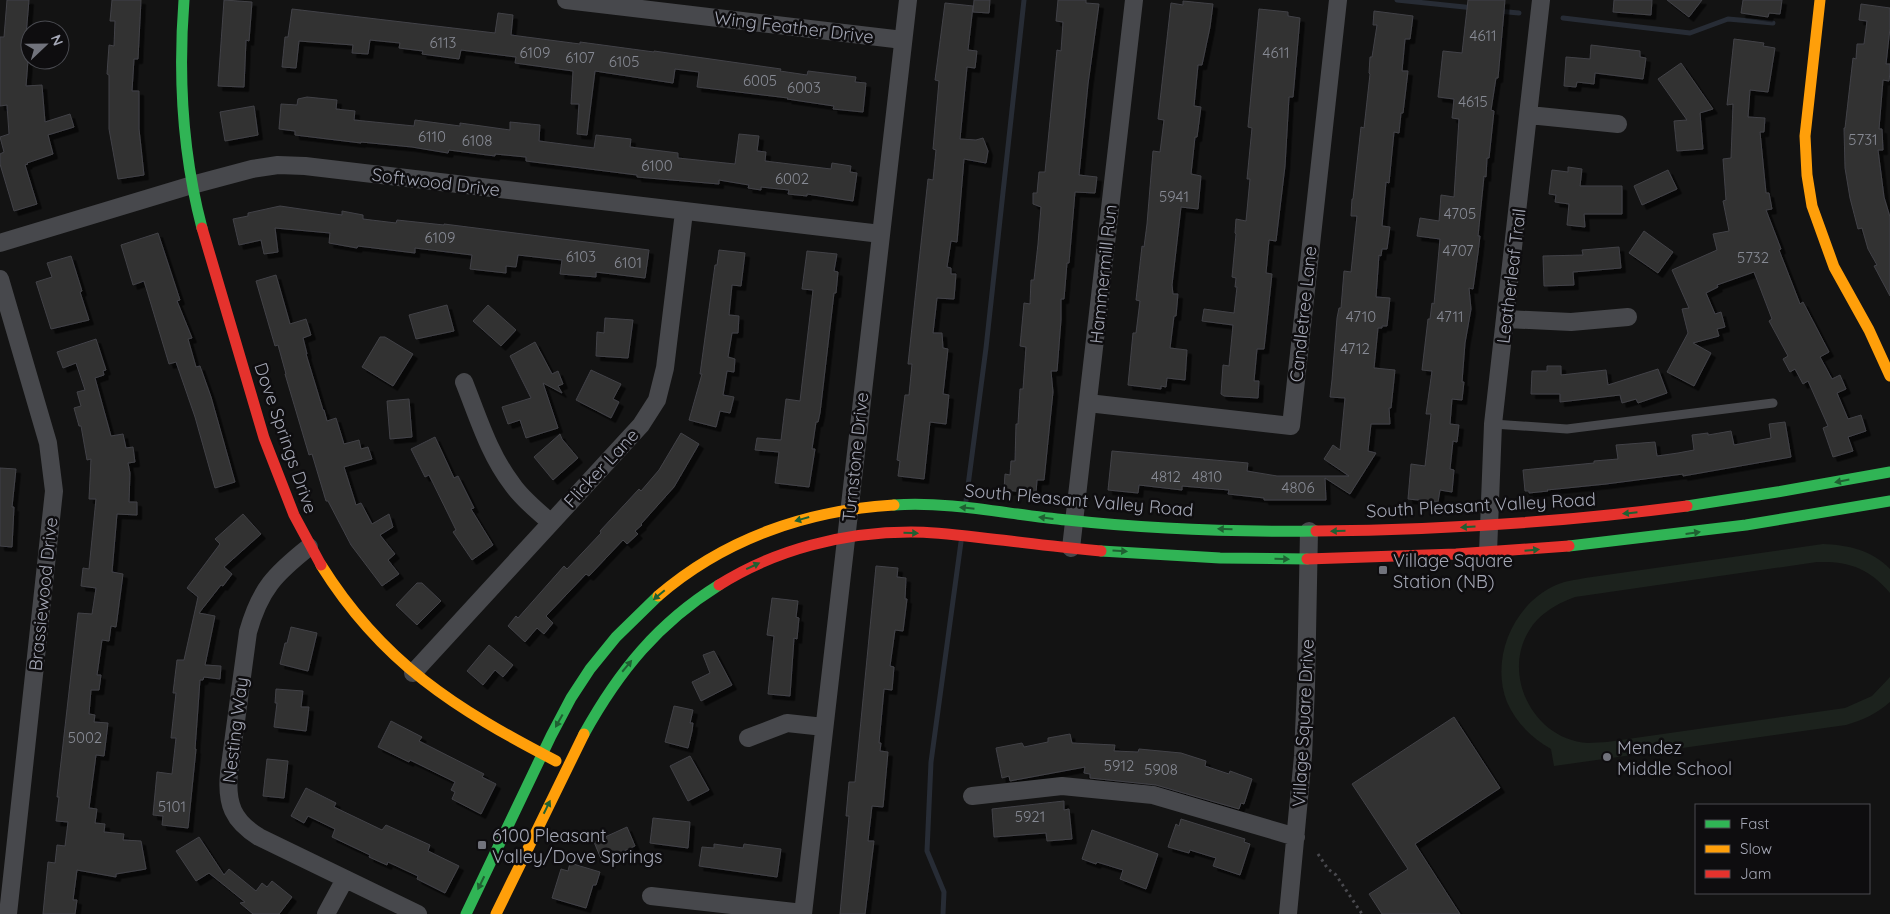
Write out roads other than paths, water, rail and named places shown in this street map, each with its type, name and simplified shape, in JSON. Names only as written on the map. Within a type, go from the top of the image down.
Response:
[{"type":"main road","name":"Dove Springs Drive","points":[[184,0],[180,52],[182,115],[185,147],[192,185],[202,230],[258,419],[280,485],[293,516],[309,547],[332,583],[363,623],[412,674],[472,716],[567,766]]},
{"type":"main road","points":[[1820,0],[1804,136],[1806,176],[1822,237],[1834,267],[1869,330],[1890,376]]},
{"type":"main road","name":"South Pleasant Valley Road","points":[[466,914],[542,754],[577,688],[592,666],[627,624],[661,592],[693,569],[745,540],[804,518],[849,509],[912,504],[948,506],[1074,521],[1204,529],[1309,531],[1489,525],[1666,509],[1790,491],[1890,472]]},
{"type":"main road","points":[[496,914],[567,766],[600,704],[615,681],[642,647],[682,611],[726,580],[758,564],[797,549],[846,537],[891,533],[944,535],[1071,548],[1200,556],[1309,559],[1488,553],[1667,536],[1796,518],[1890,501]]},
{"type":"street","name":"Wing Feather Drive","points":[[566,0],[903,40]]},
{"type":"street","name":"Turnstone Drive","points":[[803,914],[908,0]]},
{"type":"street","name":"Hammermill Run","points":[[1071,548],[1134,0]]},
{"type":"street","name":"Candletree Lane","points":[[1088,404],[1290,426],[1338,0]]},
{"type":"street","name":"Leatherleaf Trail","points":[[1488,553],[1493,424],[1530,115],[1541,0]]},
{"type":"street","points":[[1530,115],[1618,124]]},
{"type":"street","name":"Softwood Drive","points":[[0,243],[192,185],[252,169],[278,165],[305,166],[881,234]]},
{"type":"street","name":"Flicker Lane","points":[[412,674],[641,425],[657,400],[665,368],[684,212]]},
{"type":"street","name":"Brassiewood Drive","points":[[0,279],[48,443],[54,491],[8,914]]},
{"type":"street","points":[[1506,319],[1571,322],[1628,317]]},
{"type":"street","points":[[464,382],[486,439],[512,486],[551,523]]},
{"type":"street","name":"Village Square Drive","points":[[1288,914],[1306,704],[1309,531]]},
{"type":"street","name":"Nesting Way","points":[[309,547],[281,569],[270,582],[253,612],[248,632],[227,792],[231,806],[238,820],[248,830],[418,914]]},
{"type":"street","points":[[748,738],[786,723],[824,726]]},
{"type":"street","points":[[972,796],[1062,786],[1153,795],[1296,837]]},
{"type":"street","points":[[326,914],[345,879]]},
{"type":"street","points":[[651,896],[803,914]]},
{"type":"lane","points":[[1493,424],[1567,429],[1773,403]]},
{"type":"waterway","points":[[966,501],[986,348],[1024,0]]},
{"type":"waterway","points":[[1397,0],[1474,8]]},
{"type":"waterway","points":[[1497,11],[1519,13]]},
{"type":"waterway","points":[[1563,18],[1690,33],[1728,19],[1773,23]]},
{"type":"waterway","points":[[943,914],[944,892],[927,851],[931,762],[961,542]]},
{"type":"place","name":"Village Square Station (NB)","points":[[1383,570]]},
{"type":"place","name":"Mendez Middle School","points":[[1607,757]]},
{"type":"place","name":"6100 Pleasant Valley/Dove Springs","points":[[482,845]]}]
